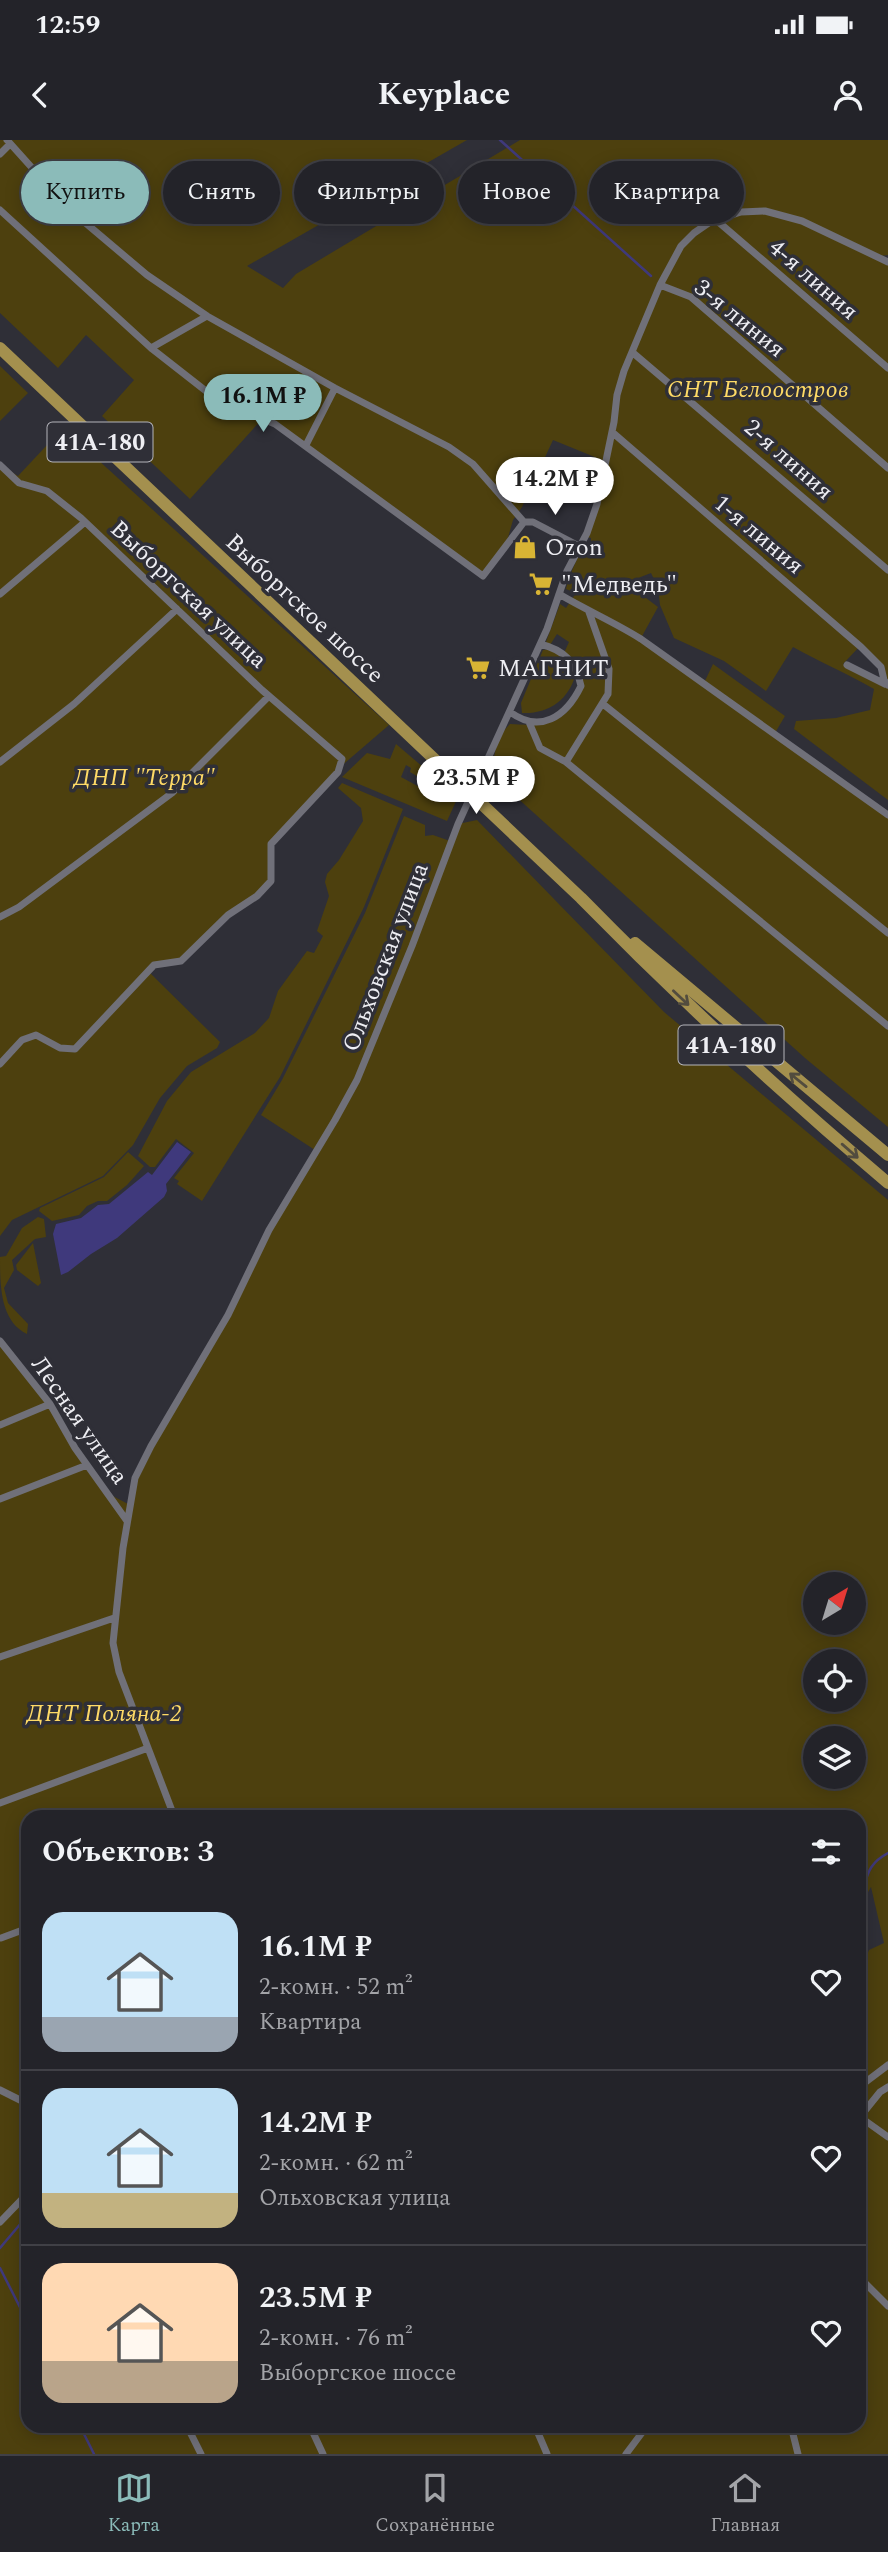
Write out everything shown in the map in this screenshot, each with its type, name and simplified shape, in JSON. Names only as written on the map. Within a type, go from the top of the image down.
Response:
[{"type":"main road","name":"Выборгское шоссе","points":[[0,348],[581,898],[656,975],[888,1183]]},
{"type":"main road","name":"Выборгское шоссе","points":[[581,898],[888,1155]]},
{"type":"street","points":[[0,154],[9,142],[69,209],[147,275],[207,316],[457,453],[472,464],[524,522],[533,522],[579,546]]},
{"type":"street","points":[[0,210],[151,348],[220,402],[275,424],[483,576],[524,522]]},
{"type":"street","name":"Ольховская улица","points":[[744,212],[774,212],[802,221],[888,262]]},
{"type":"street","name":"Ольховская улица","points":[[172,1810],[119,1672],[113,1643],[114,1618],[135,1478],[228,1315],[266,1237],[357,1080],[471,793],[510,712],[586,534],[597,504],[617,395],[632,352],[660,285],[681,246],[705,224]]},
{"type":"street","name":"4-я линия","points":[[721,224],[888,368]]},
{"type":"street","points":[[879,257],[888,256]]},
{"type":"street","name":"3-я линия","points":[[660,285],[691,297],[888,468]]},
{"type":"street","points":[[151,348],[207,316]]},
{"type":"street","name":"2-я линия","points":[[632,352],[888,570]]},
{"type":"street","points":[[306,445],[335,388]]},
{"type":"street","name":"1-я линия","points":[[612,432],[861,647],[881,667],[887,684]]},
{"type":"street","name":"Выборгская улица","points":[[0,465],[19,483],[47,491],[85,522],[269,696],[342,759],[338,772],[271,845],[271,881],[257,896],[228,915],[181,961],[154,965],[75,1049],[60,1048],[36,1035],[22,1040],[0,1064]]},
{"type":"street","points":[[0,594],[85,522]]},
{"type":"street","points":[[559,594],[589,612],[611,620],[641,639],[888,815]]},
{"type":"street","points":[[0,762],[74,704],[177,609]]},
{"type":"street","points":[[566,762],[604,705],[608,694],[609,669],[589,612]]},
{"type":"street","points":[[510,712],[529,722],[538,723],[566,709],[581,686],[578,671],[570,659],[553,647],[540,644]]},
{"type":"street","points":[[847,665],[887,684]]},
{"type":"street","points":[[0,917],[19,907],[172,793],[269,696]]},
{"type":"street","points":[[604,705],[888,933]]},
{"type":"street","points":[[529,722],[540,748],[566,762],[887,1023]]},
{"type":"street","name":"Лесная улица","points":[[0,1341],[50,1404],[87,1465],[127,1521]]},
{"type":"street","points":[[0,1425],[50,1404]]},
{"type":"street","points":[[0,1499],[87,1465]]},
{"type":"street","points":[[0,1657],[114,1618]]},
{"type":"street","points":[[0,1804],[148,1748]]},
{"type":"street","points":[[1,1938],[21,1931]]},
{"type":"street","points":[[866,2082],[888,2066]]},
{"type":"street","points":[[866,2110],[880,2092],[888,2087]]},
{"type":"street","points":[[0,2090],[21,2100]]},
{"type":"street","points":[[866,2122],[888,2137]]},
{"type":"street","points":[[0,2222],[21,2200]]},
{"type":"street","points":[[866,2284],[888,2306]]},
{"type":"street","points":[[190,2433],[201,2454]]},
{"type":"street","points":[[313,2433],[323,2454]]},
{"type":"street","points":[[538,2433],[547,2454]]},
{"type":"street","points":[[626,2454],[642,2433]]},
{"type":"street","points":[[793,2433],[798,2454]]},
{"type":"green space","name":"СНТ Белоостров","points":[[0,140],[467,140],[430,161],[294,161],[294,224],[320,224],[247,266],[283,288],[296,274],[380,224],[444,224],[444,185],[458,177],[458,224],[575,224],[575,161],[485,161],[520,140],[888,140],[888,255],[880,256],[888,261],[888,800],[794,729],[796,721],[836,718],[870,710],[874,689],[793,647],[766,691],[724,661],[674,638],[660,605],[658,587],[651,573],[638,578],[630,586],[658,607],[641,638],[704,683],[713,664],[785,716],[775,733],[888,815],[888,1127],[805,1058],[503,785],[497,775],[495,751],[510,724],[534,725],[554,720],[570,708],[583,687],[564,653],[569,642],[557,634],[550,645],[546,642],[560,604],[566,608],[576,593],[566,589],[586,543],[591,544],[591,538],[587,537],[607,462],[553,440],[522,507],[513,520],[505,548],[483,576],[263,418],[190,499],[102,416],[134,380],[86,335],[58,368],[0,313]],"holes":[[[860,646],[881,667],[885,684],[843,664]]]},
{"type":"green space","points":[[0,366],[28,393],[0,421]]},
{"type":"green space","name":"ДНП \"Терра\"","points":[[63,428],[389,725],[339,768],[271,844],[271,881],[228,915],[181,961],[157,964],[150,973],[220,1042],[217,1048],[187,1066],[160,1098],[133,1145],[103,1176],[12,1220],[0,1236],[0,465],[18,476]]},
{"type":"green space","points":[[550,649],[569,660],[576,673],[573,683],[556,704],[541,711],[522,713],[521,703],[543,650]]},
{"type":"green space","points":[[396,744],[458,797],[447,821],[342,777],[367,753],[390,759]],"holes":[[[406,765],[411,768],[410,772],[437,788],[434,795],[401,777]]]},
{"type":"green space","points":[[342,783],[403,809],[364,907],[280,1077],[202,1201],[177,1184],[179,1181],[174,1178],[194,1153],[176,1139],[155,1167],[150,1167],[138,1156],[167,1101],[191,1072],[255,1033],[269,1018],[278,991],[307,951],[314,953],[323,936],[317,931],[329,896],[325,882],[327,874],[363,821],[361,808],[338,788]]},
{"type":"green space","name":"ДНТ Поляна-2","points":[[404,816],[425,825],[425,836],[433,835],[450,841],[458,824],[477,820],[664,1012],[888,1200],[888,2454],[0,2454],[0,1341],[52,1406],[107,1493],[130,1505],[134,1482],[202,1362],[315,1150],[261,1115],[282,1080],[365,913]]},
{"type":"green space","points":[[128,1152],[144,1166],[127,1185],[107,1201],[98,1201],[87,1206],[79,1215],[52,1221],[39,1211],[40,1208],[104,1177]]},
{"type":"green space","points":[[38,1217],[44,1219],[46,1237],[35,1239],[12,1260],[14,1270],[4,1288],[8,1303],[28,1324],[27,1334],[11,1320],[3,1301],[0,1257],[6,1256],[22,1228]]},
{"type":"green space","points":[[33,1243],[41,1283],[38,1286],[17,1270],[16,1265]]},
{"type":"shaded area","points":[[177,1142],[191,1152],[166,1184],[164,1197],[117,1238],[61,1275],[53,1234],[56,1224],[81,1218],[98,1205],[109,1204],[148,1172],[152,1175]]},
{"type":"waterway","points":[[500,140],[651,276]]},
{"type":"waterway","points":[[866,1879],[875,1862],[888,1853]]},
{"type":"waterway","points":[[0,2248],[21,2223]]},
{"type":"waterway","points":[[0,2268],[21,2309]]},
{"type":"waterway","points":[[84,2433],[94,2454]]},
{"type":"place","name":"Ozon","points":[[525,547]]},
{"type":"place","name":"\"Медведь\"","points":[[541,584]]},
{"type":"place","name":"МАГНИТ","points":[[478,668]]}]
